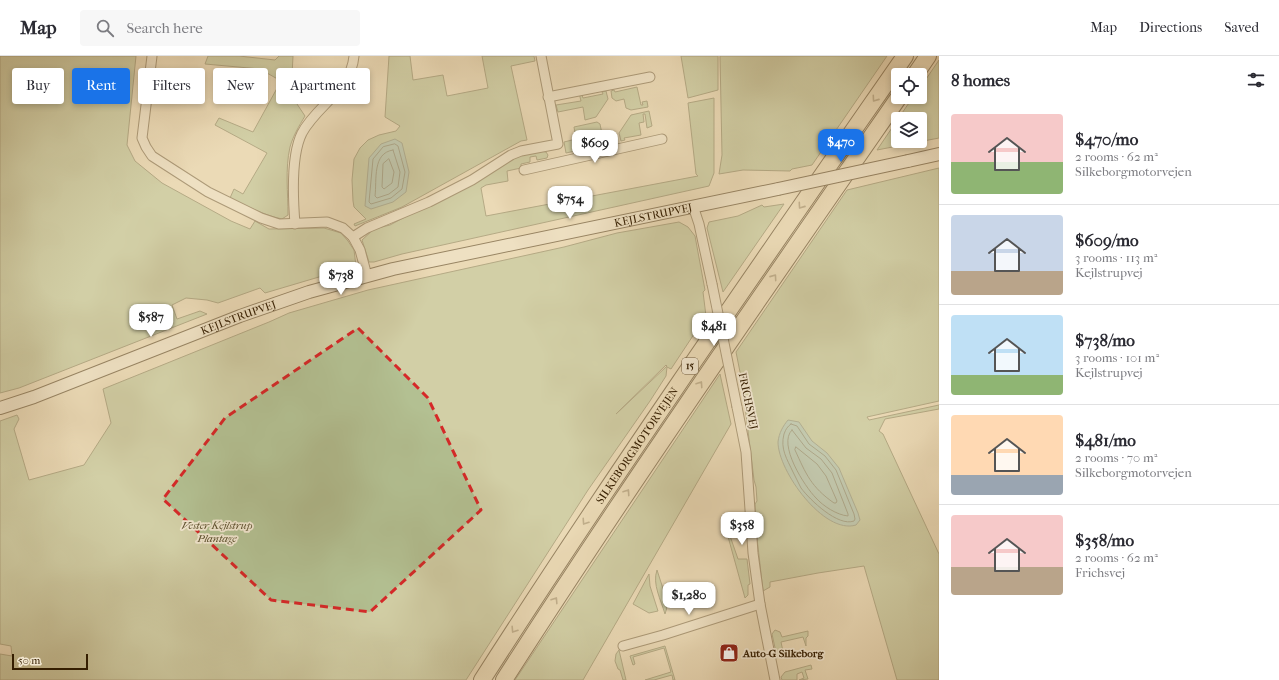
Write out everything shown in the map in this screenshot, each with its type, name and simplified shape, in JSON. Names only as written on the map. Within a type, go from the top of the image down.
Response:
[{"type":"highway","name":"SILKEBORGMOTORVEJEN","points":[[482,680],[551,573],[694,360],[905,56]]},
{"type":"highway","points":[[920,68],[928,56]]},
{"type":"highway","name":"SILKEBORGMOTORVEJEN","points":[[504,680],[566,583],[710,368],[894,104]]},
{"type":"street","points":[[152,56],[142,138],[152,156],[208,192],[261,218],[279,224],[317,222],[332,224],[343,228],[353,237],[360,250],[367,276]]},
{"type":"street","points":[[296,224],[294,162],[297,145],[302,133],[310,121],[336,94],[349,76],[354,56]]},
{"type":"street","points":[[353,237],[367,228],[429,202],[472,180],[511,155],[521,151],[558,144],[541,56]]},
{"type":"street","points":[[548,97],[650,77]]},
{"type":"street","points":[[524,170],[662,139]]},
{"type":"street","points":[[552,145],[557,162]]},
{"type":"street","name":"KEJLSTRUPVEJ","points":[[0,408],[34,397],[254,311],[291,298],[367,276],[398,268],[939,154]]},
{"type":"street","name":"FRICHSVEJ","points":[[693,206],[699,224],[712,284],[746,452],[753,553],[760,604],[775,680]]},
{"type":"street","points":[[623,646],[663,635],[760,604]]},
{"type":"highlighted area","points":[[358,328],[428,398],[481,510],[370,612],[271,600],[163,499],[225,418]]},
{"type":"green space","points":[[0,56],[136,56],[127,145],[135,161],[162,183],[231,221],[250,229],[255,221],[269,229],[324,228],[341,233],[354,250],[356,266],[265,293],[260,288],[218,303],[207,300],[186,298],[172,305],[177,319],[200,311],[207,314],[19,388],[0,393]]},
{"type":"green space","points":[[208,56],[239,56],[275,60],[279,56],[293,56],[292,68],[276,68],[276,78],[268,74],[268,68],[249,68],[205,64]]},
{"type":"green space","points":[[389,56],[410,56],[413,80],[443,75],[447,96],[488,88],[482,56],[534,56],[535,61],[511,66],[527,140],[521,141],[402,207],[355,226],[354,224],[366,219],[354,207],[352,180],[354,159],[360,148],[368,140],[379,135],[396,131],[400,126],[385,117]]},
{"type":"green space","points":[[681,56],[718,56],[718,90],[688,98]]},
{"type":"green space","points":[[720,56],[887,56],[812,165],[792,169],[790,171],[743,170],[719,174],[722,155]]},
{"type":"green space","points":[[939,60],[939,138],[927,140],[927,112],[903,112],[908,104],[927,104],[927,78]]},
{"type":"green space","points":[[637,87],[641,105],[643,105],[642,102],[647,101],[648,107],[631,110],[626,108],[624,99],[616,101],[612,98],[611,91],[614,90],[615,92]]},
{"type":"green space","points":[[276,90],[276,104],[297,104],[305,116],[294,135],[288,155],[288,215],[282,219],[262,213],[230,198],[234,189],[243,194],[267,153],[215,125],[219,118],[253,132]]},
{"type":"green space","points":[[606,91],[608,99],[596,117],[585,120],[583,107],[558,112],[556,105],[581,101],[579,93],[581,92],[583,98],[603,94],[602,92]]},
{"type":"green space","points":[[714,98],[714,173],[709,186],[369,262],[362,240],[374,229],[390,225],[495,169],[518,155],[541,151],[546,152],[548,155],[547,158],[537,160],[536,156],[530,157],[530,162],[521,164],[521,168],[507,171],[508,181],[486,185],[481,188],[486,216],[698,176],[696,174],[688,103]]},
{"type":"green space","points":[[649,111],[652,126],[647,128],[645,114],[643,114],[644,122],[639,123],[641,135],[624,138],[625,140],[621,141],[619,133],[631,115]]},
{"type":"green space","points":[[597,122],[600,124],[602,134],[611,132],[615,134],[616,142],[566,153],[564,142],[576,139],[574,127]]},
{"type":"green space","points":[[891,129],[891,147],[877,150]]},
{"type":"green space","points":[[939,168],[939,401],[867,417],[869,420],[939,405],[939,409],[885,419],[879,431],[883,434],[939,554],[939,680],[897,680],[864,566],[770,582],[770,587],[763,591],[756,529],[756,487],[745,397],[736,352],[847,190]]},
{"type":"green space","points":[[784,204],[723,292],[707,228],[709,222],[738,216],[762,205],[764,207]]},
{"type":"green space","name":"Vester Kejlstrup Plantage","points":[[679,222],[688,227],[695,236],[705,290],[703,292],[706,316],[671,369],[667,367],[666,376],[650,401],[588,490],[466,680],[0,680],[0,654],[12,656],[11,646],[0,644],[0,421],[17,415],[19,419],[14,429],[29,480],[84,465],[111,423],[103,389],[289,313],[368,290],[564,247],[617,233]],"holes":[[[666,365],[667,366],[616,414]]]},
{"type":"green space","points":[[720,374],[731,424],[583,680],[515,680]]},
{"type":"green space","points":[[727,533],[729,533],[738,559],[747,559],[750,584],[748,585],[748,595],[745,598]]},
{"type":"green space","points":[[657,570],[668,604],[665,614],[656,586]]},
{"type":"green space","points":[[649,574],[650,586],[658,611],[649,613],[633,604]]},
{"type":"green space","points":[[775,630],[780,632],[782,637],[808,631],[806,646],[803,637],[781,642],[784,656],[777,657],[772,634]]},
{"type":"green space","points":[[665,646],[675,680],[673,680],[672,675],[654,680],[645,680],[671,672],[664,648],[633,657],[635,664],[633,665],[630,656]]},
{"type":"green space","points":[[619,650],[626,680],[623,680],[615,661],[616,654]]},
{"type":"green space","points":[[811,665],[812,669],[805,670],[808,679],[799,680],[804,678],[802,672],[797,674],[797,680],[782,680],[781,677],[785,672]]},
{"type":"water","points":[[395,139],[402,143],[409,172],[406,192],[393,202],[371,209],[365,206],[369,158],[381,144]]},
{"type":"water","points":[[788,420],[799,422],[812,441],[827,453],[839,468],[858,513],[860,520],[856,525],[843,525],[830,520],[817,511],[794,484],[780,454],[778,442],[784,425]]},
{"type":"place","name":"Auto-G Silkeborg","points":[[729,653]]}]
